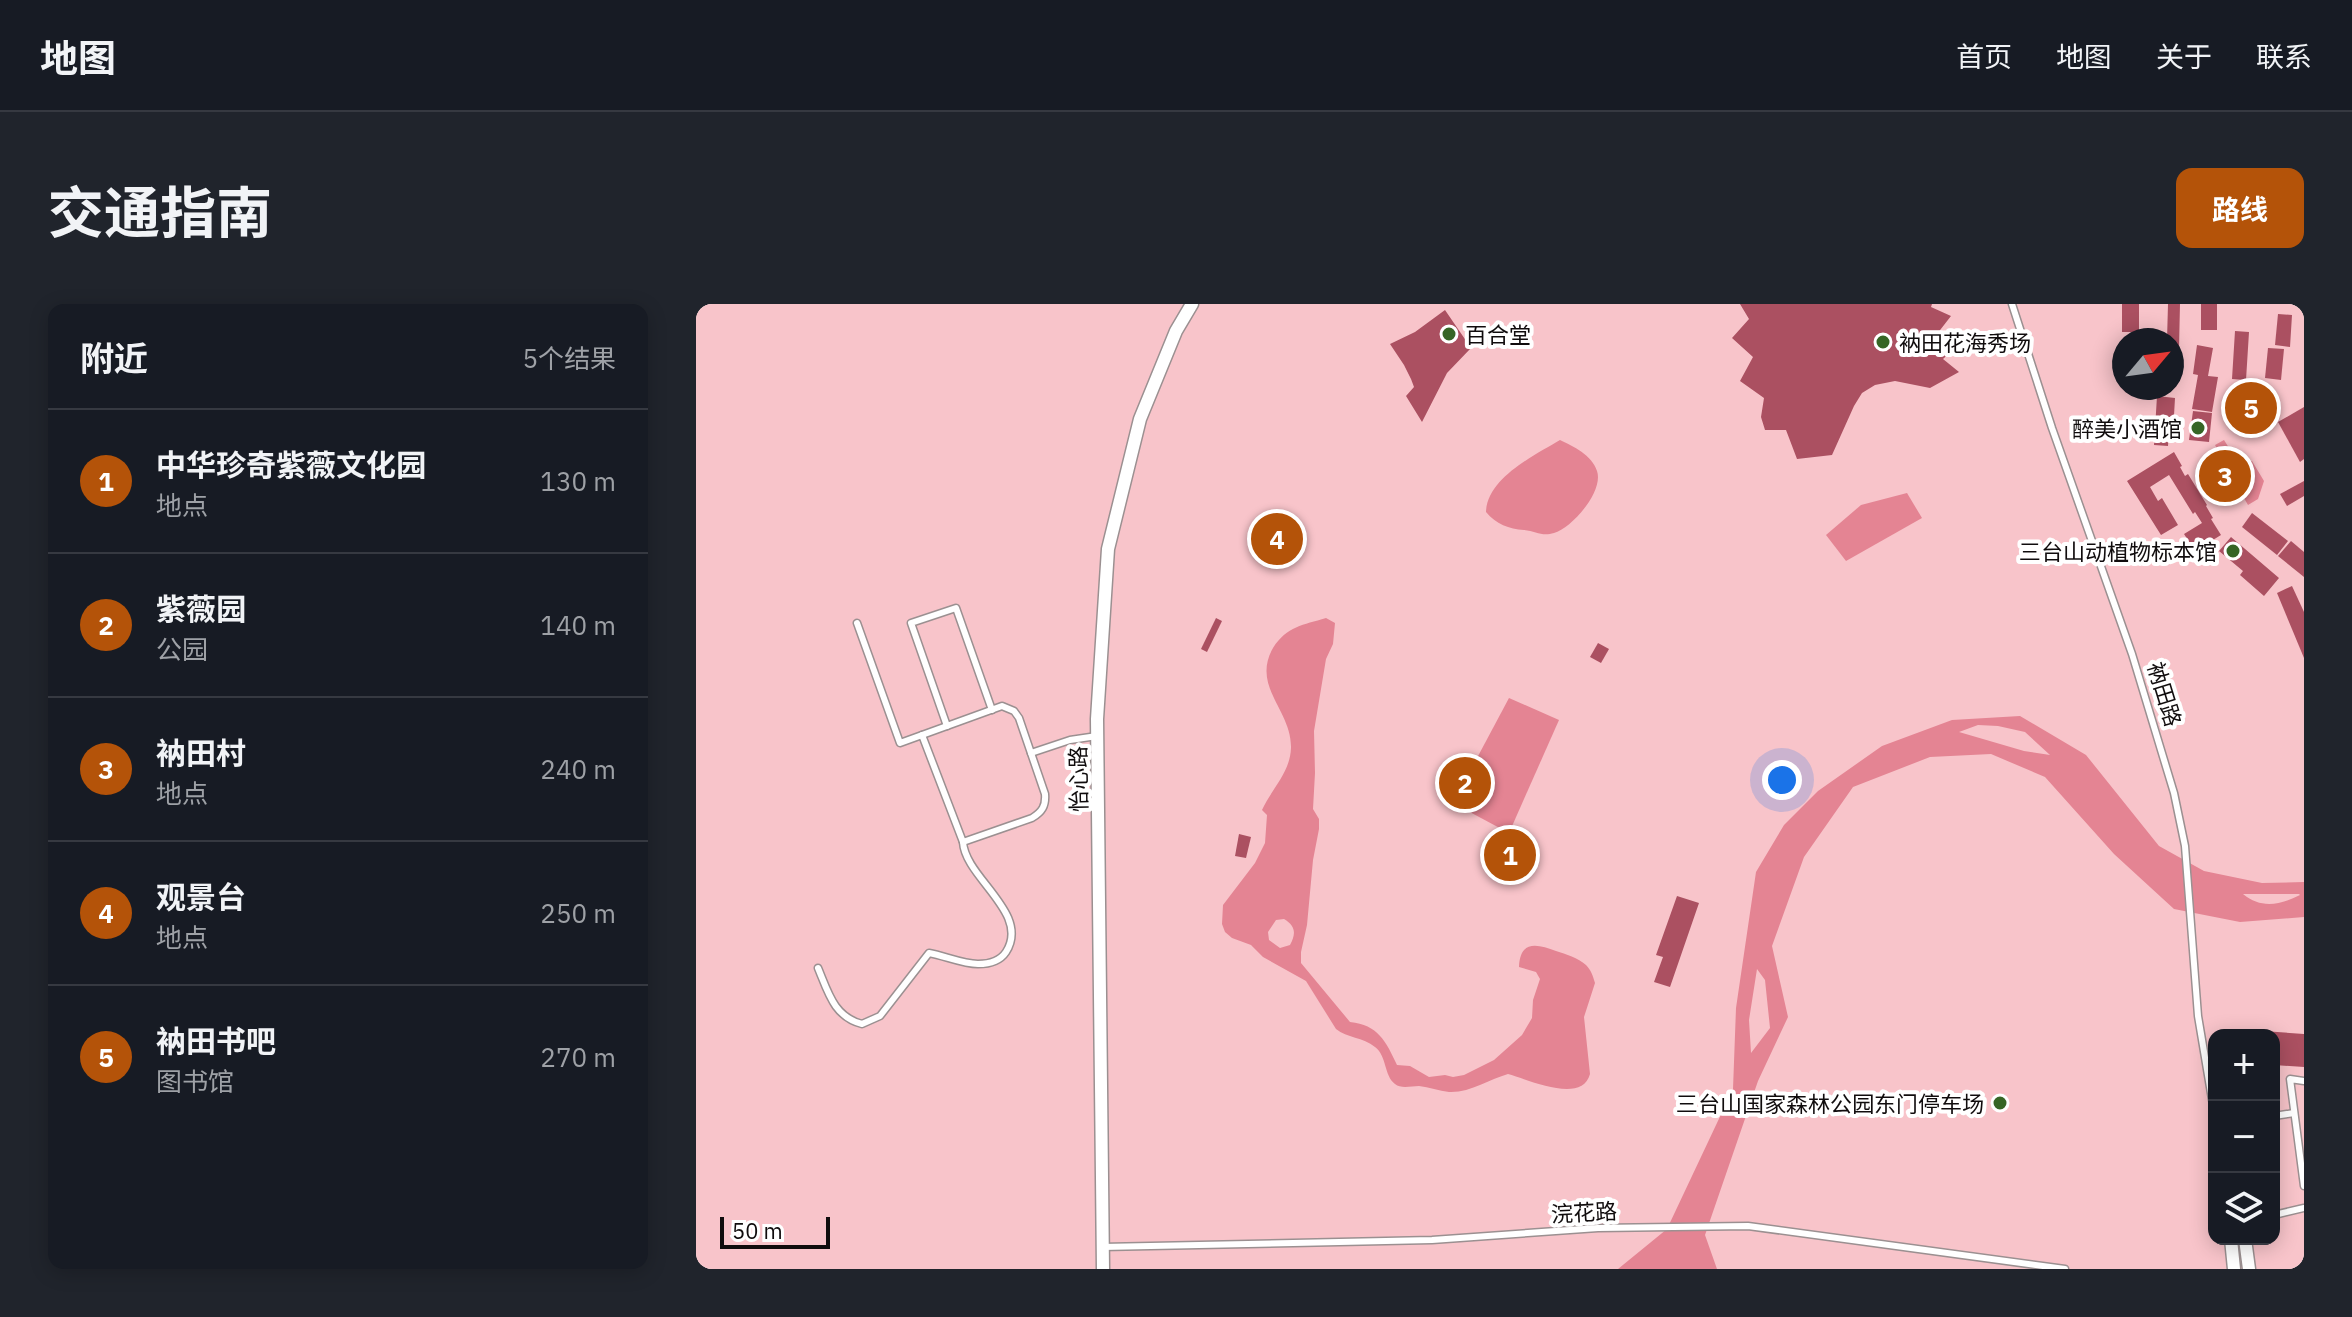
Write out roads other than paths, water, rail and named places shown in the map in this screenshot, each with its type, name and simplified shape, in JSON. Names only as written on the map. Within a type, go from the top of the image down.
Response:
[{"type":"street","name":"怡心路","points":[[1103,1269],[1097,736],[1108,549],[1140,419],[1176,331],[1192,304]]},
{"type":"street","points":[[2232,1245],[2234,1269]]},
{"type":"street","points":[[2246,1245],[2249,1269]]},
{"type":"lane","name":"衲田路","points":[[2012,304],[2132,654],[2174,793],[2185,846],[2198,1016],[2212,1101]]},
{"type":"lane","points":[[947,726],[911,623],[956,608],[992,710]]},
{"type":"lane","points":[[857,623],[900,743],[1002,706],[1014,711],[1019,718],[1045,794],[1044,808],[1032,818],[963,842]]},
{"type":"lane","points":[[818,968],[834,1005],[845,1019],[866,1024],[880,1016],[929,953],[977,964],[996,961],[1003,956],[1010,941],[1011,928],[1007,914],[965,856],[963,842],[922,735]]},
{"type":"lane","points":[[1031,753],[1070,740],[1097,736]]},
{"type":"lane","points":[[2304,1081],[2290,1079],[2304,1186]]},
{"type":"lane","points":[[2280,1115],[2294,1113]]},
{"type":"lane","points":[[2280,1214],[2304,1208]]},
{"type":"lane","name":"浣花路","points":[[1102,1247],[1432,1240],[1622,1227],[1748,1226],[2065,1269]]},
{"type":"place","name":"百合堂","points":[[1449,334]]},
{"type":"place","name":"衲田花海秀场","points":[[1883,342]]},
{"type":"place","name":"衲田书吧","points":[[2251,408]]},
{"type":"place","name":"醉美小酒馆","points":[[2198,428]]},
{"type":"place","name":"衲田村","points":[[2225,476]]},
{"type":"place","name":"观景台","points":[[1277,539]]},
{"type":"place","name":"三台山动植物标本馆","points":[[2233,551]]},
{"type":"place","name":"紫薇园","points":[[1465,783]]},
{"type":"place","name":"中华珍奇紫薇文化园","points":[[1510,855]]},
{"type":"place","name":"三台山国家森林公园东门停车场","points":[[2000,1103]]}]
